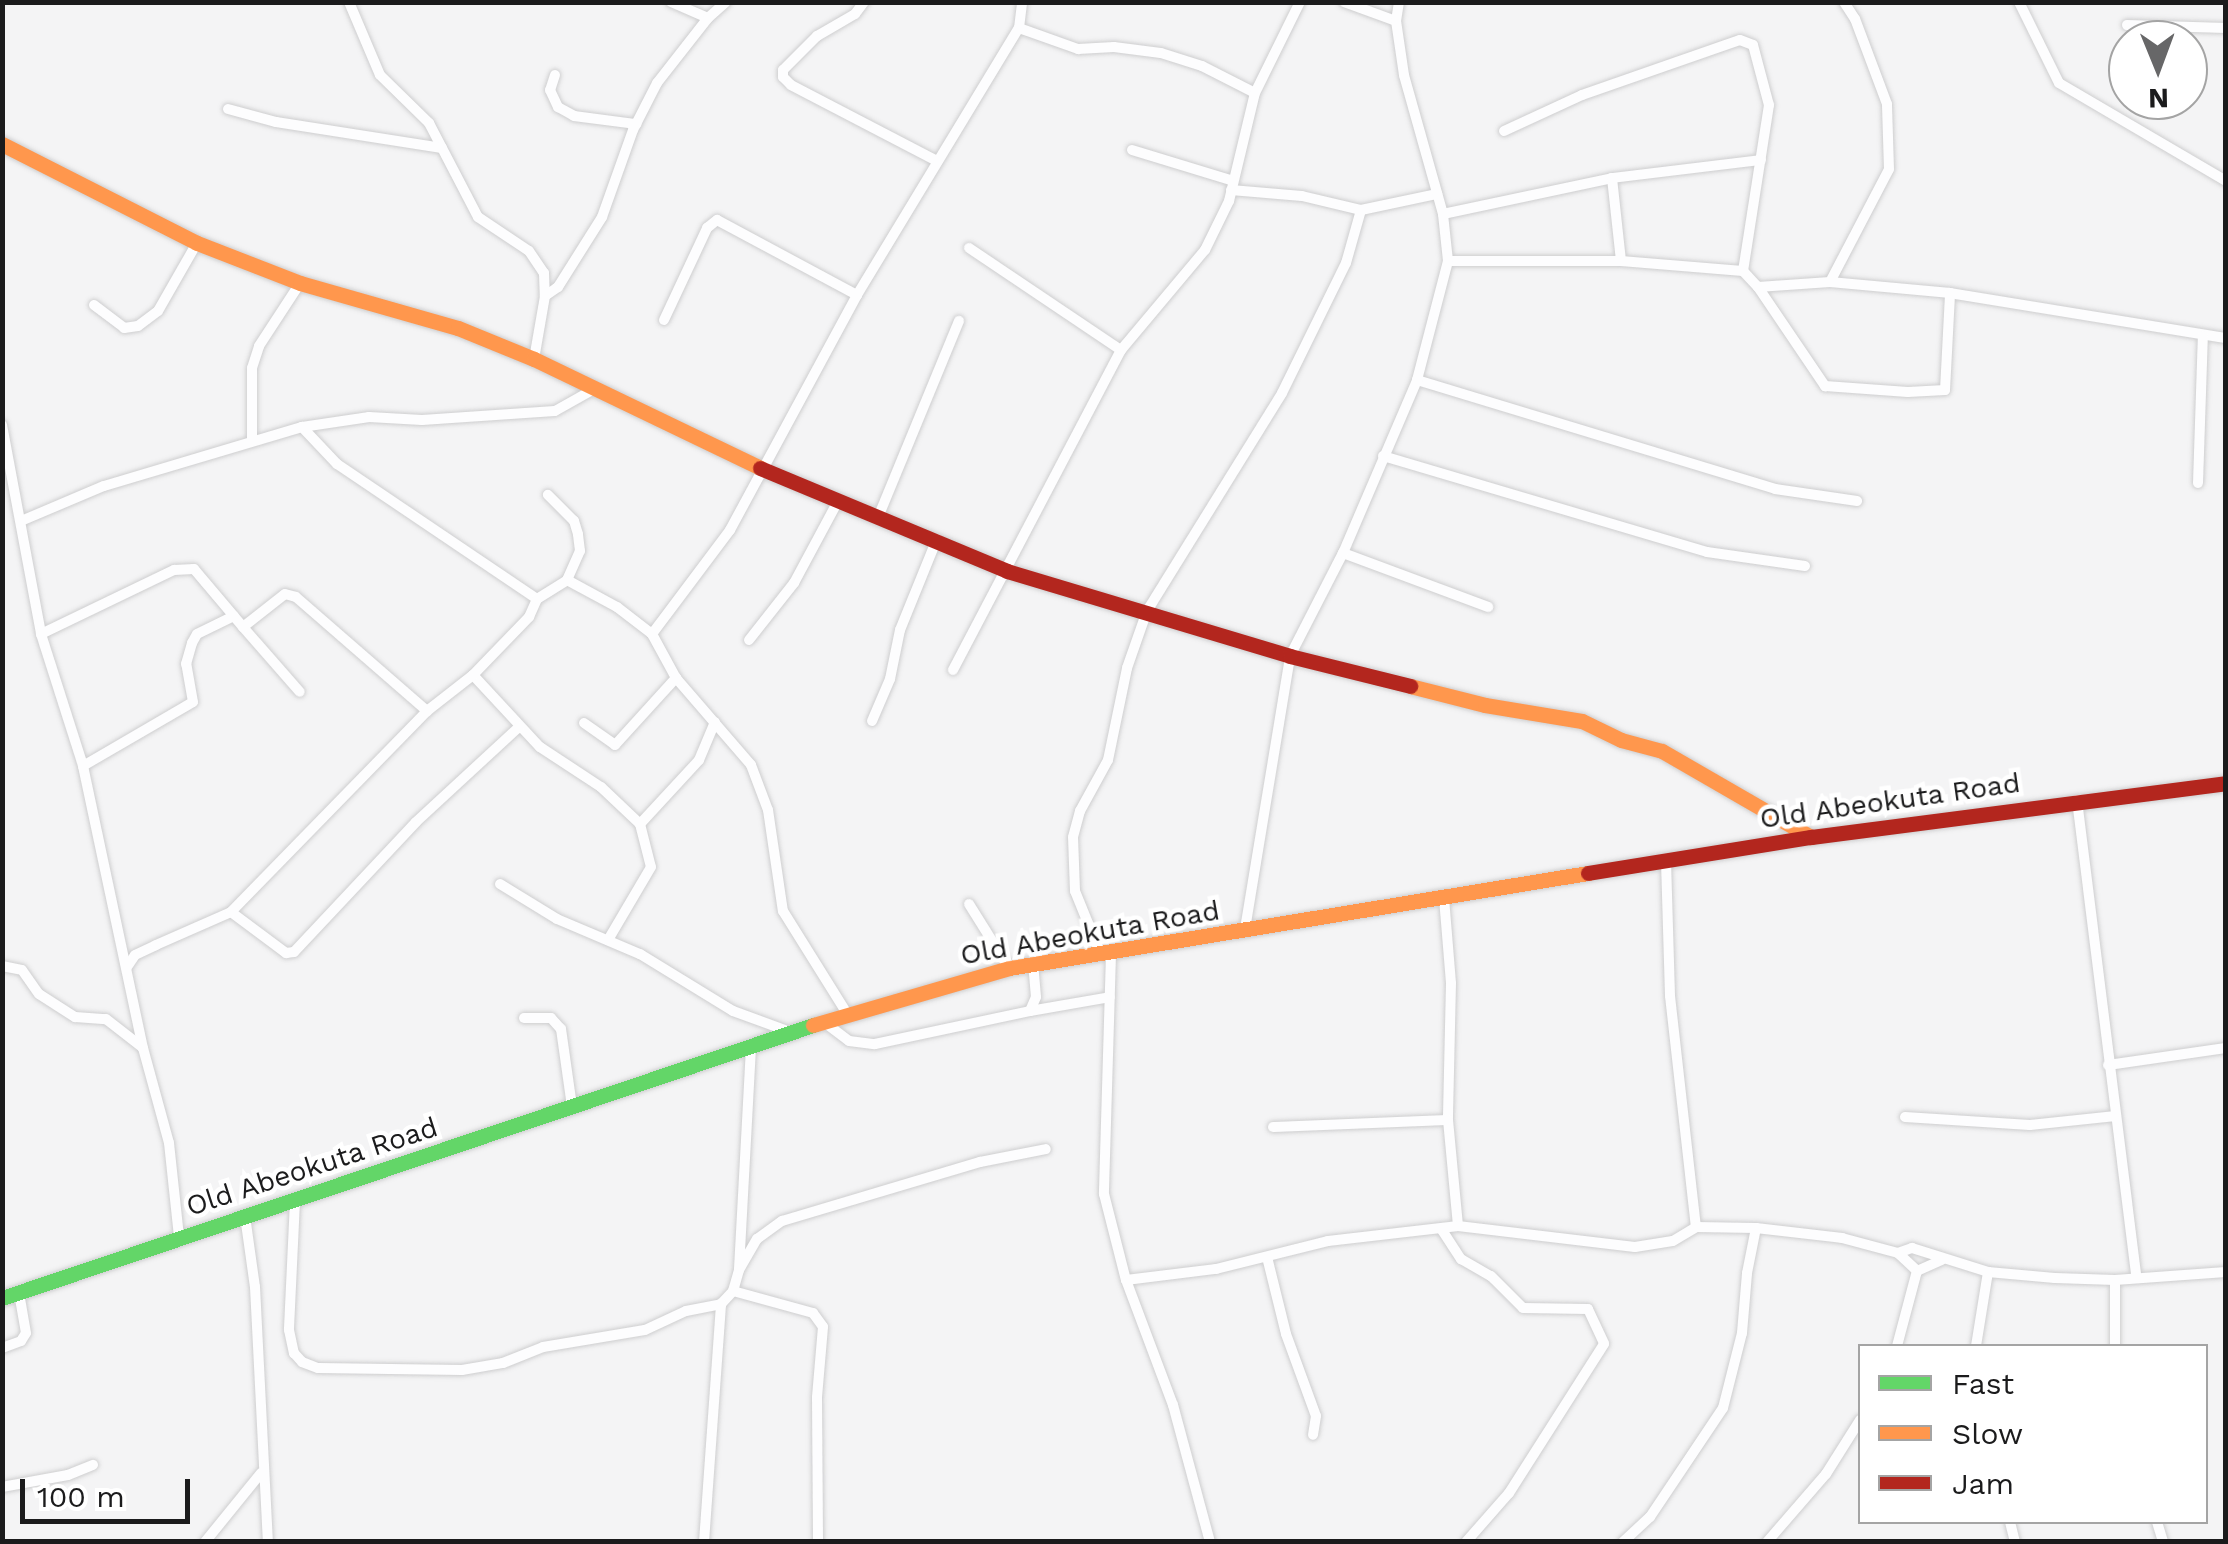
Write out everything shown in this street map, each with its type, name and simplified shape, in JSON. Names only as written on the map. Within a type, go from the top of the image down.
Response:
[{"type":"main road","points":[[2,144],[197,243],[300,283],[458,328],[534,359],[764,470],[1008,571],[1290,656],[1485,705],[1582,720],[1621,740],[1662,751],[1811,837]]},
{"type":"main road","name":"Old Abeokuta Road","points":[[2,1298],[791,1032],[1009,968],[1811,837],[2076,799],[2226,783]]},
{"type":"street","points":[[358,2],[349,3],[380,74],[428,123],[478,217],[530,251],[544,272],[545,296],[534,359]]},
{"type":"street","points":[[671,2],[708,18]]},
{"type":"street","points":[[545,296],[558,287],[602,218],[636,124],[658,83],[708,18],[726,2]]},
{"type":"street","points":[[864,2],[855,14],[817,36],[783,70],[783,77],[790,85],[937,160]]},
{"type":"street","points":[[652,634],[730,530],[856,294],[1019,28],[1022,2]]},
{"type":"street","points":[[953,670],[1121,350],[1205,250],[1231,185],[1255,93],[1300,2]]},
{"type":"street","points":[[1344,2],[1396,21]]},
{"type":"street","points":[[1245,930],[1290,656],[1343,553],[1417,380],[1448,261],[1443,214],[1413,115],[1396,21],[1398,2]]},
{"type":"street","points":[[1830,282],[1889,170],[1887,104],[1855,18],[1844,2]]},
{"type":"street","points":[[2019,2],[2059,82],[2224,179]]},
{"type":"street","points":[[1019,28],[1078,49],[1114,47],[1161,53],[1202,66],[1255,93]]},
{"type":"street","points":[[1504,131],[1582,96],[1740,40],[1753,45],[1767,92],[1761,160],[1743,272]]},
{"type":"street","points":[[555,75],[550,90],[558,108],[574,116],[636,124]]},
{"type":"street","points":[[228,109],[276,122],[442,148]]},
{"type":"street","points":[[1132,150],[1231,185],[1360,210],[1437,194]]},
{"type":"street","points":[[1443,214],[1612,178],[1761,160]]},
{"type":"street","points":[[1612,178],[1621,261]]},
{"type":"street","points":[[1210,1542],[1173,1405],[1126,1280],[1104,1194],[1110,997],[1106,955],[1075,891],[1073,837],[1080,811],[1108,760],[1127,668],[1147,611],[1282,394],[1346,263],[1360,210]]},
{"type":"street","points":[[664,320],[708,228],[717,220],[856,294]]},
{"type":"street","points":[[94,305],[124,328],[138,326],[158,310],[197,243]]},
{"type":"street","points":[[968,248],[1121,350]]},
{"type":"street","points":[[1448,261],[1621,261],[1743,272],[1758,286],[1825,386],[1908,392],[1944,390],[1950,293]]},
{"type":"street","points":[[1758,286],[1830,282],[1950,293],[2226,338]]},
{"type":"street","points":[[252,439],[252,368],[259,346],[300,283]]},
{"type":"street","points":[[879,515],[958,321]]},
{"type":"street","points":[[2198,483],[2203,336]]},
{"type":"street","points":[[1417,380],[1774,489],[1857,501]]},
{"type":"street","points":[[21,521],[104,486],[252,439],[369,417],[422,420],[555,411],[596,388]]},
{"type":"street","points":[[2,425],[41,634],[83,766],[143,1048],[174,1170],[179,1236]]},
{"type":"street","points":[[302,428],[337,464],[536,599]]},
{"type":"street","points":[[1382,456],[1707,552],[1805,566]]},
{"type":"street","points":[[127,967],[135,956],[156,944],[231,912],[426,711],[473,675],[529,617],[536,599],[566,580],[580,552],[578,534],[574,521],[548,495]]},
{"type":"street","points":[[749,640],[794,583],[839,498]]},
{"type":"street","points":[[872,721],[890,679],[900,630],[936,539]]},
{"type":"street","points":[[1343,553],[1488,607]]},
{"type":"street","points":[[41,634],[184,567],[194,568],[300,692]]},
{"type":"street","points":[[566,580],[617,607],[652,634],[676,678],[751,765],[762,795],[784,911],[848,1015]]},
{"type":"street","points":[[243,627],[285,594],[296,598],[426,711]]},
{"type":"street","points":[[83,766],[193,702],[186,664],[192,643],[198,634],[234,616]]},
{"type":"street","points":[[473,675],[540,747],[601,787],[640,824],[650,867],[608,940]]},
{"type":"street","points":[[584,723],[615,746],[676,678]]},
{"type":"street","points":[[640,824],[698,760],[715,722]]},
{"type":"street","points":[[231,912],[286,953],[294,952],[416,822],[519,727]]},
{"type":"street","points":[[2076,799],[2136,1276]]},
{"type":"street","points":[[1666,861],[1670,996],[1696,1227]]},
{"type":"street","points":[[500,884],[557,919],[675,973],[733,1012],[791,1032]]},
{"type":"street","points":[[1444,898],[1450,984],[1448,1120],[1458,1226]]},
{"type":"street","points":[[969,904],[1009,968]]},
{"type":"street","points":[[1030,1011],[1036,997],[1034,964]]},
{"type":"street","points":[[2,966],[22,970],[39,994],[76,1017],[106,1019],[143,1048]]},
{"type":"street","points":[[824,1022],[849,1041],[875,1044],[1110,997]]},
{"type":"street","points":[[524,1018],[551,1018],[561,1029],[572,1107]]},
{"type":"street","points":[[296,1201],[289,1330],[294,1352],[302,1362],[318,1368],[462,1370],[503,1362],[542,1348],[644,1330],[686,1311],[721,1304],[733,1291],[738,1270],[751,1046]]},
{"type":"street","points":[[2108,1065],[2226,1048]]},
{"type":"street","points":[[1905,1117],[2030,1125],[2116,1116]]},
{"type":"street","points":[[1273,1127],[1448,1120]]},
{"type":"street","points":[[738,1270],[757,1239],[782,1222],[980,1162],[1046,1149]]},
{"type":"street","points":[[245,1215],[255,1287],[268,1542]]},
{"type":"street","points":[[1126,1280],[1267,1257],[1328,1241],[1458,1226],[1635,1246],[1673,1241],[1696,1227],[1756,1228],[1842,1238],[1898,1253],[1916,1272]]},
{"type":"street","points":[[1623,1542],[1650,1516],[1723,1408],[1742,1333],[1756,1228]]},
{"type":"street","points":[[1442,1230],[1461,1259],[1491,1276],[1523,1308],[1588,1309],[1604,1344],[1537,1453],[1472,1540]]},
{"type":"street","points":[[1898,1253],[1912,1248],[1988,1272],[2115,1280],[2226,1272]]},
{"type":"street","points":[[1267,1257],[1286,1334],[1316,1416],[1313,1435]]},
{"type":"street","points":[[1916,1272],[1942,1260]]},
{"type":"street","points":[[1898,1344],[1916,1272]]},
{"type":"street","points":[[1976,1344],[1988,1272]]},
{"type":"street","points":[[2115,1280],[2115,1344]]},
{"type":"street","points":[[733,1291],[813,1314],[823,1327],[817,1397],[818,1542]]},
{"type":"street","points":[[2,1348],[20,1341],[26,1333],[19,1292]]},
{"type":"street","points":[[704,1542],[721,1304]]},
{"type":"street","points":[[1767,1542],[1826,1474],[1858,1423]]},
{"type":"street","points":[[2,1486],[68,1475],[93,1465]]},
{"type":"street","points":[[205,1542],[262,1473]]},
{"type":"traffic: fast","points":[[2,1298],[813,1025]]},
{"type":"traffic: slow","points":[[2,144],[197,243],[300,283],[458,328],[534,359],[760,468]]},
{"type":"traffic: slow","points":[[1410,686],[1485,705],[1582,721],[1621,740],[1662,751],[1811,837]]},
{"type":"traffic: slow","points":[[813,1025],[1009,968],[1588,873]]},
{"type":"traffic: jam","points":[[760,468],[1007,571],[1290,656],[1410,686]]},
{"type":"traffic: jam","points":[[1588,873],[1811,837],[2226,783]]}]
